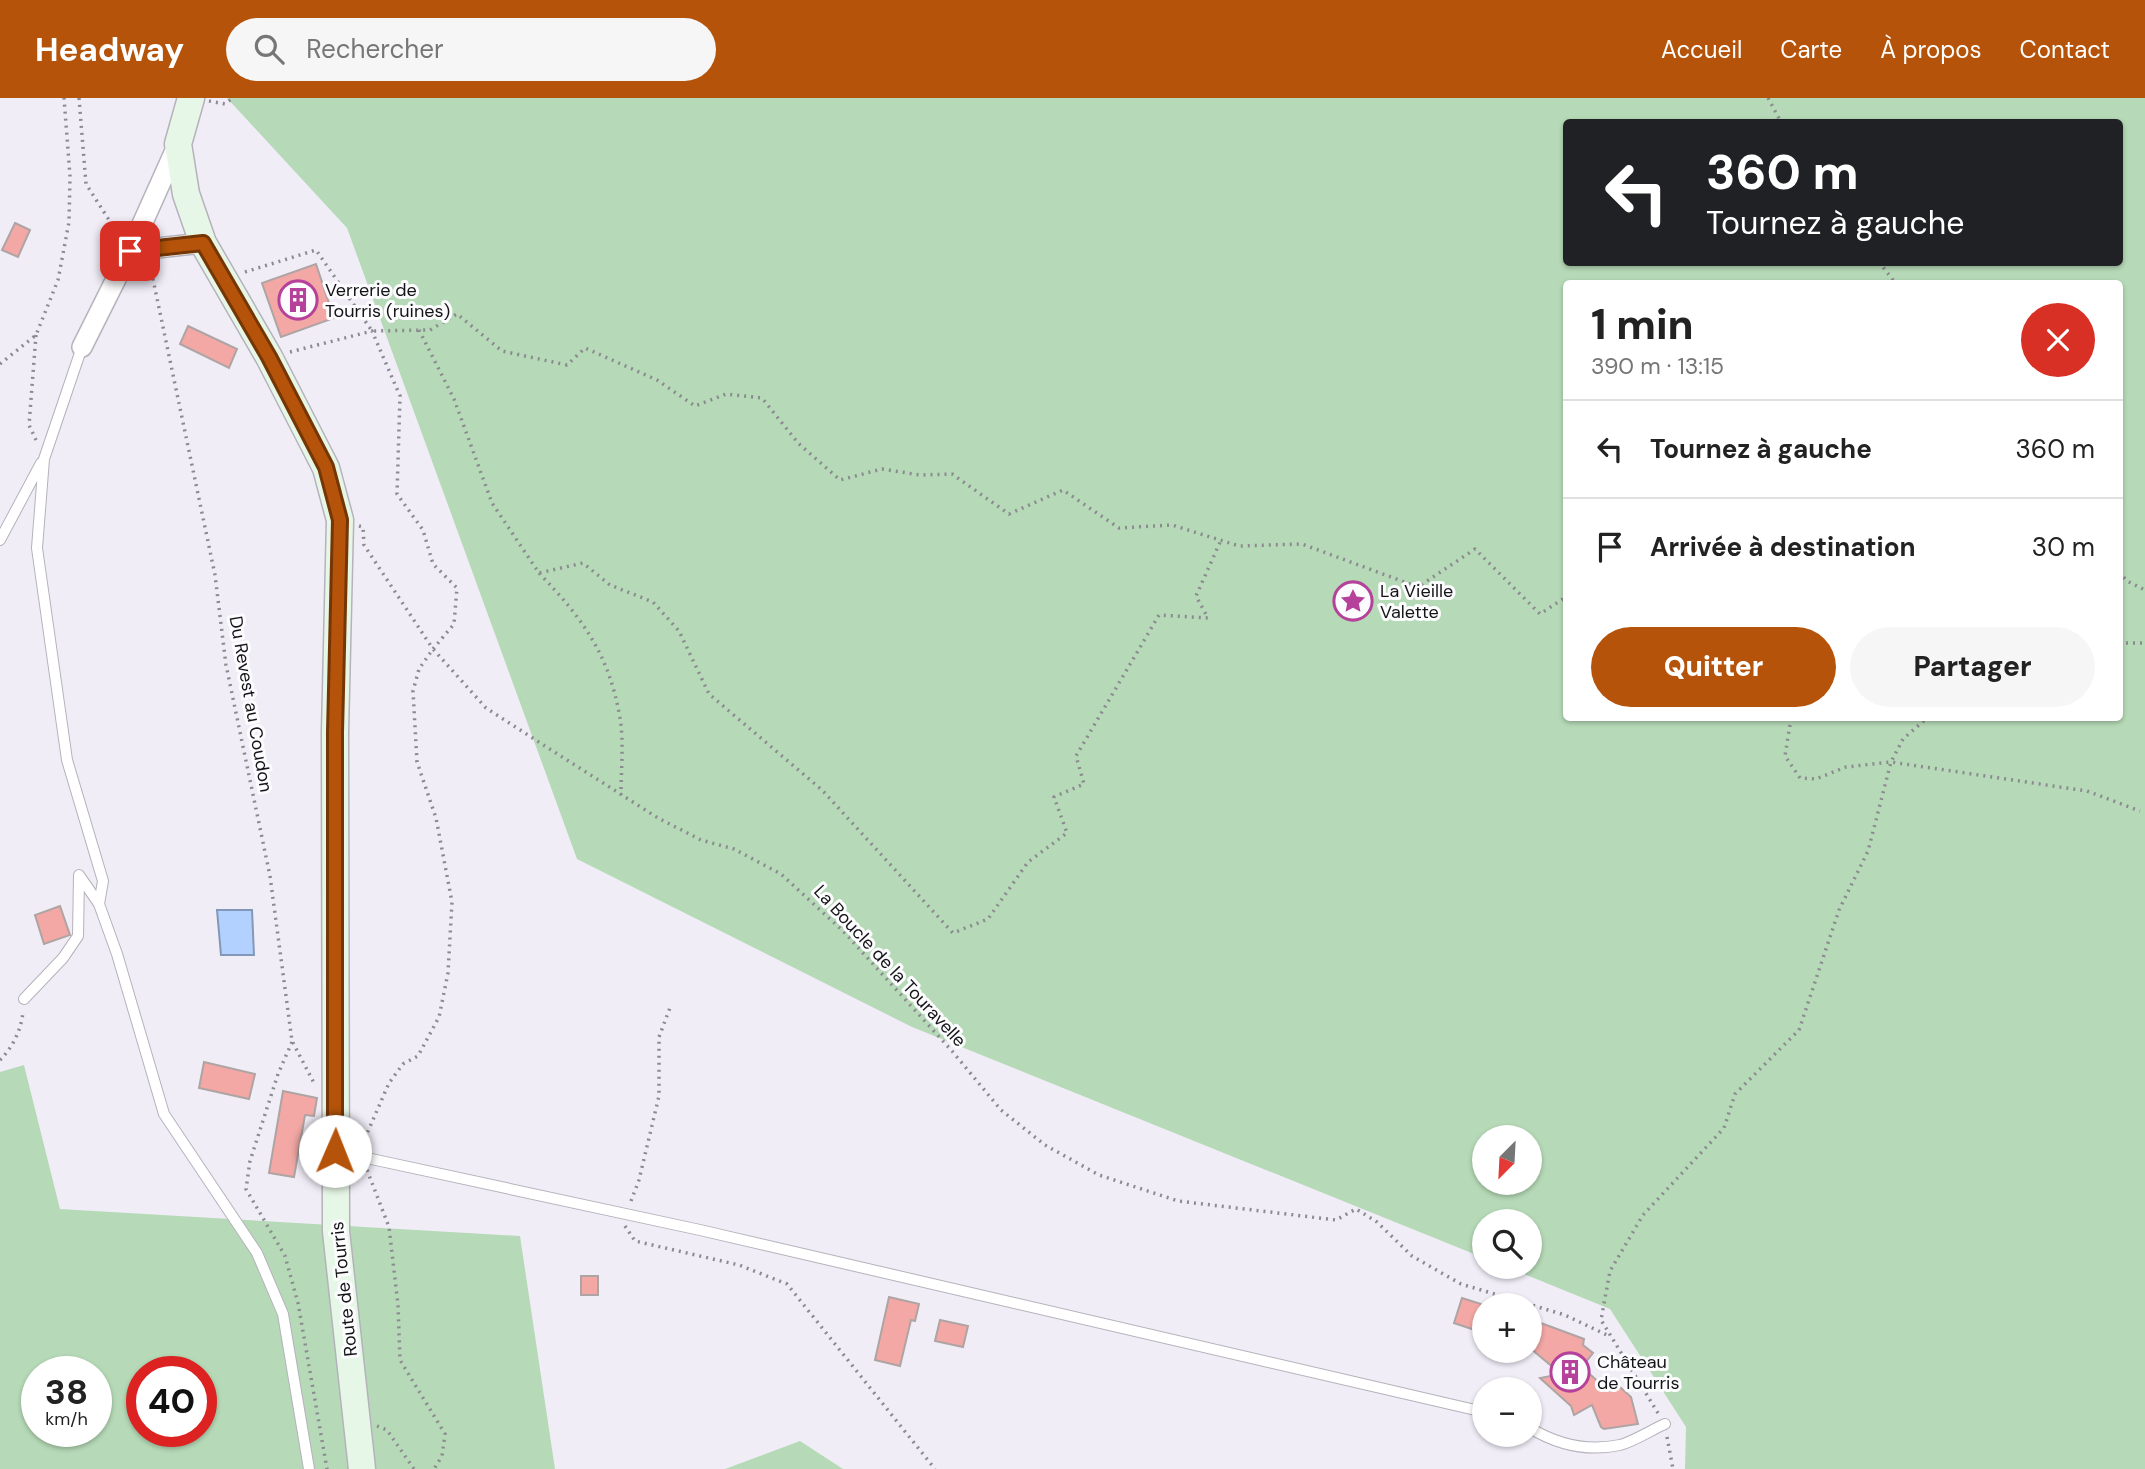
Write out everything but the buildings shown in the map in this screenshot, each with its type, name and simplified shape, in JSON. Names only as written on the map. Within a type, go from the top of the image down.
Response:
[{"type":"street","name":"Route de Tourris","points":[[198,99],[178,144],[186,194],[203,243],[269,357],[326,467],[340,520],[335,732],[336,1231],[362,1469]]},
{"type":"street","points":[[82,347],[130,251],[178,144]]},
{"type":"street","points":[[130,251],[203,243]]},
{"type":"lane","points":[[0,540],[44,458],[82,347]]},
{"type":"lane","points":[[44,458],[37,548],[67,760],[103,881],[99,904]]},
{"type":"lane","points":[[24,999],[63,958],[78,936],[79,875],[99,904],[117,954],[164,1114],[257,1252],[283,1314],[309,1469]]},
{"type":"lane","points":[[335,1151],[688,1227],[1472,1409]]},
{"type":"lane","points":[[1542,1435],[1574,1447],[1620,1445],[1665,1424]]},
{"type":"path","points":[[44,458],[29,425],[36,335],[58,280],[69,222],[70,176],[64,98]]},
{"type":"path","name":"Du Revest au Coudon","points":[[79,98],[86,184],[99,208],[130,251],[150,262],[215,575],[226,665],[270,876],[292,1041],[317,1089]]},
{"type":"path","points":[[198,99],[225,104],[233,98]]},
{"type":"path","points":[[1768,98],[1779,119]]},
{"type":"path","points":[[224,279],[316,250],[372,331],[400,396],[397,494],[423,530],[433,564],[457,588],[454,624],[419,669],[413,691],[417,762],[436,818],[452,902],[448,973],[439,1017],[418,1056],[404,1064],[389,1083],[361,1143],[367,1175],[389,1227],[398,1305],[400,1360],[445,1434],[442,1457],[434,1469]]},
{"type":"path","points":[[1882,266],[1893,280]]},
{"type":"path","points":[[269,357],[372,331],[430,330],[457,314],[502,351],[567,365],[585,348],[657,380],[695,406],[726,394],[762,398],[798,443],[841,480],[882,469],[920,475],[952,474],[1009,514],[1063,490],[1119,528],[1172,525],[1239,546],[1302,544],[1418,587],[1475,549],[1541,614],[1563,599]]},
{"type":"path","points":[[419,330],[454,399],[492,503],[539,573],[575,610],[608,666],[620,720],[621,795]]},
{"type":"path","points":[[0,364],[36,335]]},
{"type":"path","name":"La Boucle de la Touravelle","points":[[340,520],[363,527],[364,545],[433,649],[486,708],[657,818],[701,840],[734,849],[781,874],[842,931],[953,1051],[1001,1110],[1045,1145],[1100,1175],[1178,1201],[1336,1220],[1356,1209],[1377,1222],[1412,1256],[1461,1284],[1564,1315],[1609,1336]]},
{"type":"path","points":[[539,573],[583,563],[610,584],[653,602],[678,631],[709,694],[822,790],[953,933],[988,919],[1028,862],[1068,833],[1054,797],[1084,784],[1076,756],[1159,615],[1208,618],[1196,596],[1221,540]]},
{"type":"path","points":[[2123,576],[2145,590]]},
{"type":"path","points":[[2123,642],[2145,643]]},
{"type":"path","points":[[1791,721],[1785,756],[1800,778],[1816,779],[1846,767],[1891,762],[2087,790],[2140,811]]},
{"type":"path","points":[[1673,1469],[1665,1424],[1601,1320],[1610,1271],[1643,1214],[1724,1128],[1735,1094],[1799,1030],[1839,910],[1868,851],[1891,762],[1903,739],[1924,721]]},
{"type":"path","points":[[0,1060],[8,1052],[21,1026],[24,999]]},
{"type":"path","points":[[292,1041],[278,1074],[250,1161],[246,1189],[285,1256],[298,1303],[327,1469]]},
{"type":"path","points":[[387,1430],[414,1469]]},
{"type":"green space","points":[[227,98],[2145,98],[2145,1469],[1685,1469],[1686,1427],[1610,1309],[1536,1279],[1542,1279],[1542,1209],[1472,1209],[1472,1253],[912,1027],[577,859],[347,228]]},
{"type":"green space","points":[[24,1065],[60,1209],[520,1236],[555,1469],[0,1469],[0,1072]]},
{"type":"green space","points":[[800,1441],[843,1469],[725,1469]]},
{"type":"water","points":[[217,910],[252,910],[254,955],[221,955]]},
{"type":"place","name":"Verrerie de Tourris (ruines)","points":[[298,300]]},
{"type":"place","name":"La Vieille Valette","points":[[1353,601]]},
{"type":"place","name":"Château de Tourris","points":[[1570,1372]]},
{"type":"route","points":[[130,251],[203,243],[269,357],[326,467],[340,520],[335,732],[335,1151]]}]
